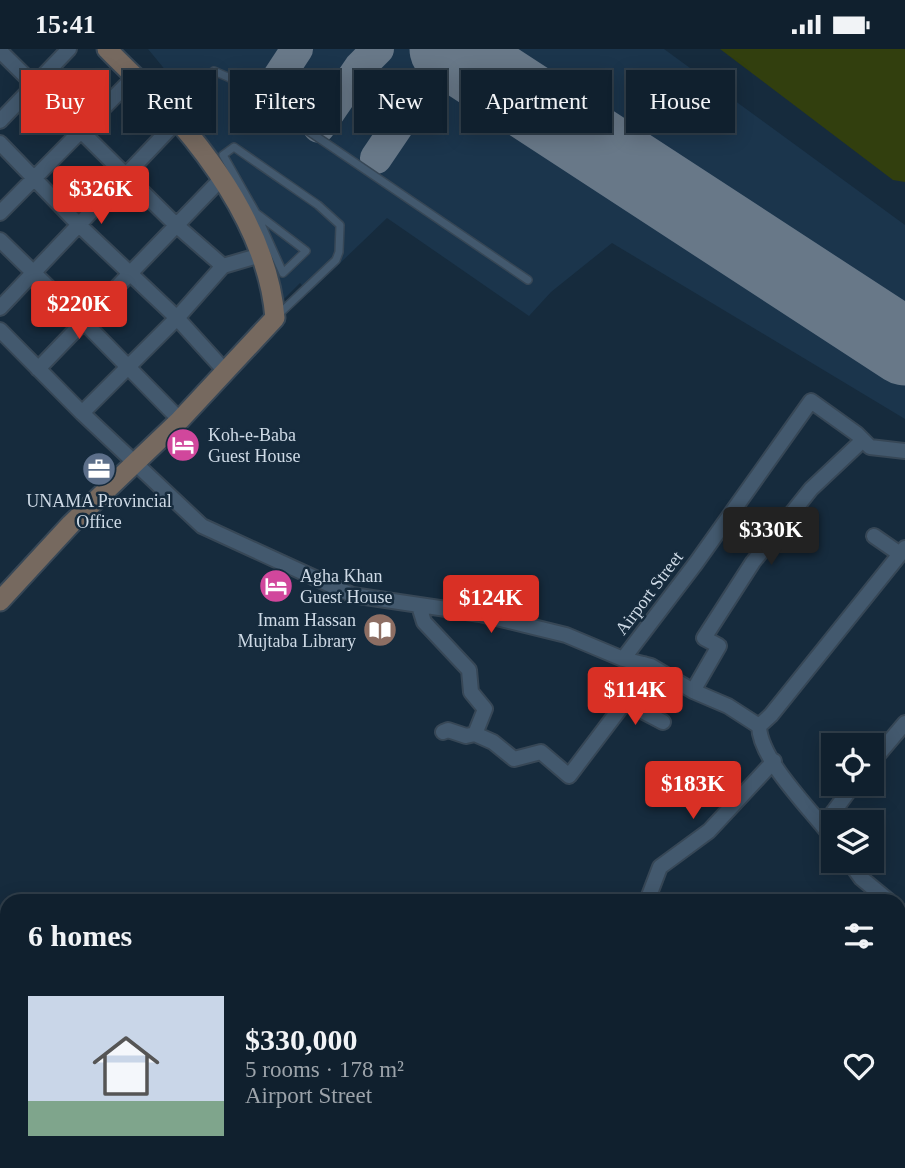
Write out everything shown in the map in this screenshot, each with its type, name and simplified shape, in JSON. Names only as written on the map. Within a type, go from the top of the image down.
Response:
[{"type":"street","points":[[50,70],[69,49]]},
{"type":"street","points":[[107,49],[127,70]]},
{"type":"street","points":[[0,51],[21,71]]},
{"type":"street","points":[[109,102],[123,88]]},
{"type":"street","points":[[0,121],[21,101]]},
{"type":"street","points":[[0,213],[79,133]]},
{"type":"street","points":[[85,133],[176,225],[223,266]]},
{"type":"street","points":[[0,308],[79,225],[158,133]]},
{"type":"street","points":[[0,601],[71,524],[180,420],[275,318],[273,299],[261,255],[223,177],[188,133]]},
{"type":"street","points":[[0,143],[79,225],[177,318],[225,371]]},
{"type":"street","points":[[38,369],[223,177]]},
{"type":"street","points":[[0,240],[180,420]]},
{"type":"street","points":[[82,413],[177,318],[223,266],[261,255]]},
{"type":"street","points":[[0,330],[82,413],[202,527],[352,595],[480,614],[566,635],[623,659],[651,666],[693,691],[728,706],[759,726]]},
{"type":"street","name":"Airport Street","points":[[623,659],[696,563],[811,401],[870,447],[905,451]]},
{"type":"street","points":[[693,691],[719,646],[704,638],[753,562],[811,489],[863,440]]},
{"type":"street","points":[[759,726],[771,715],[903,551],[874,536]]},
{"type":"street","points":[[419,606],[424,622],[469,670],[471,692],[485,709],[475,734]]},
{"type":"street","points":[[443,732],[449,730],[466,736],[475,734],[494,742],[514,759],[541,752],[569,776],[625,702],[644,664]]},
{"type":"street","points":[[625,702],[663,722]]},
{"type":"street","points":[[884,748],[905,723]]},
{"type":"street","points":[[759,726],[760,737],[774,761],[797,796],[821,824]]},
{"type":"street","points":[[650,894],[660,867],[709,831],[774,761]]},
{"type":"street","points":[[857,873],[880,894]]},
{"type":"lane","points":[[216,72],[230,78],[528,281]]},
{"type":"lane","points":[[256,213],[306,251],[283,274],[256,213],[223,155],[234,147],[318,205],[340,225],[339,253],[336,260],[275,318]]},
{"type":"shaded area","points":[[148,49],[664,49],[693,70],[626,70],[626,133],[735,133],[735,101],[905,225],[905,419],[612,243],[551,292],[529,316],[387,218],[309,293],[300,283],[284,299],[258,237],[191,133],[216,133],[216,70],[165,70]]},
{"type":"green space","points":[[720,49],[905,49],[905,182],[893,180]]},
{"type":"taxiway","points":[[283,70],[297,49]]},
{"type":"taxiway","points":[[340,96],[360,67],[378,49]]},
{"type":"taxiway","points":[[376,158],[432,79],[461,70]]},
{"type":"runway","points":[[448,49],[905,347]]},
{"type":"place","name":"Koh-e-Baba Guest House","points":[[183,445]]},
{"type":"place","name":"UNAMA Provincial Office","points":[[99,469]]},
{"type":"place","name":"Agha Khan Guest House","points":[[276,586]]},
{"type":"place","name":"Imam Hassan Mujtaba Library","points":[[380,630]]}]
